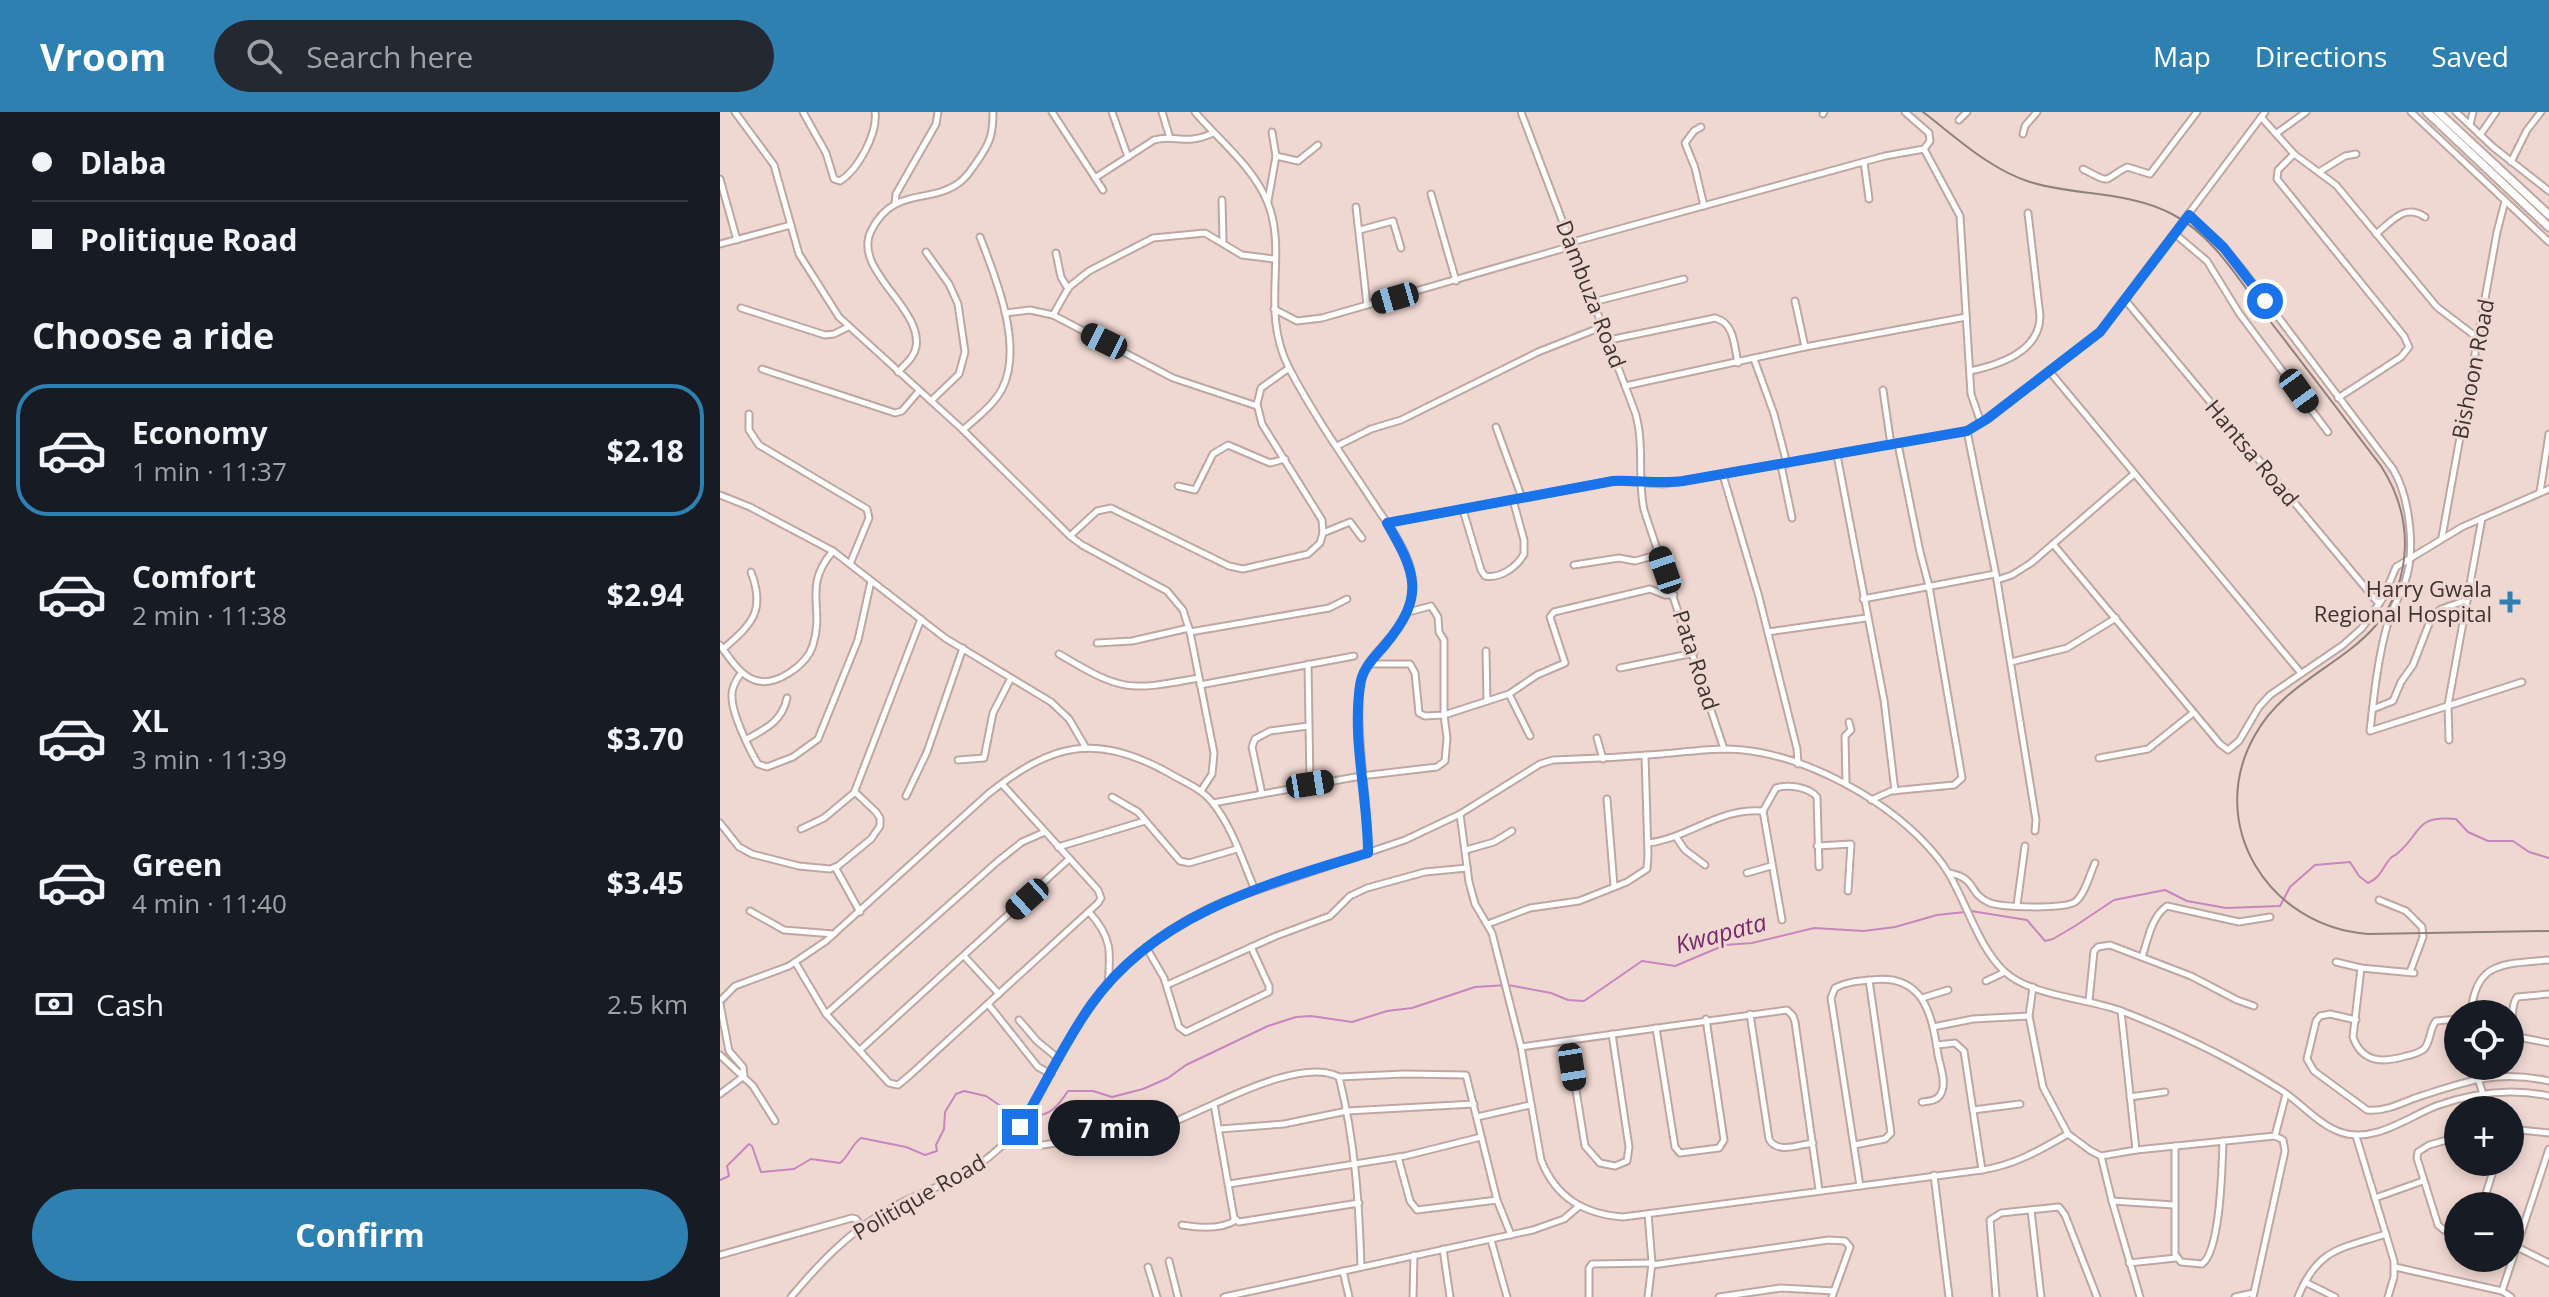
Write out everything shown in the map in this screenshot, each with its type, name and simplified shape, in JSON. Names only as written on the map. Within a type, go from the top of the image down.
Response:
[{"type":"main road","points":[[2427,112],[2549,227]]},
{"type":"main road","points":[[2438,112],[2549,215]]},
{"type":"street","points":[[735,112],[774,165],[799,254],[848,327],[963,430],[1070,536],[1167,591],[1183,610],[1190,630],[1215,762],[1210,778],[1201,791]]},
{"type":"street","points":[[803,112],[826,153],[834,179],[840,181],[849,174],[871,139],[876,126],[875,112]]},
{"type":"street","points":[[895,204],[896,194],[936,124],[938,112]]},
{"type":"street","points":[[898,372],[916,348],[914,327],[871,259],[869,237],[883,213],[895,204],[951,188],[963,181],[991,141],[993,112]]},
{"type":"street","points":[[1052,112],[1103,190]]},
{"type":"street","points":[[1112,112],[1128,157]]},
{"type":"street","points":[[1162,112],[1170,138]]},
{"type":"street","points":[[1195,112],[1251,175],[1268,202],[1275,237],[1273,308],[1278,342],[1289,368],[1387,523],[1411,570],[1412,591],[1407,612],[1396,631],[1368,664],[1359,690],[1361,776],[1368,821],[1368,853]]},
{"type":"street","name":"Dambuza Road","points":[[1521,112],[1604,326],[1641,434],[1640,480]]},
{"type":"street","points":[[1905,112],[1929,133],[1930,141],[1924,149]]},
{"type":"street","points":[[1959,120],[1967,112]]},
{"type":"street","points":[[2023,134],[2025,126],[2037,112]]},
{"type":"street","points":[[2083,169],[2106,180],[2127,167],[2150,174],[2197,112]]},
{"type":"street","points":[[2277,133],[2306,112]]},
{"type":"street","points":[[2411,112],[2549,242]]},
{"type":"street","points":[[2456,112],[2511,162],[2549,191]]},
{"type":"street","points":[[2470,126],[2473,112]]},
{"type":"street","points":[[2480,135],[2496,112]]},
{"type":"street","points":[[2511,162],[2527,130],[2541,112]]},
{"type":"street","points":[[1387,523],[1613,481],[1640,480],[1663,484],[1967,431],[2089,343],[2126,301],[2263,115],[2294,154],[2336,185],[2432,302],[2479,339]]},
{"type":"street","points":[[1701,127],[1694,131],[1685,145],[1695,168],[1704,206]]},
{"type":"street","points":[[1268,202],[1276,156],[1272,132]]},
{"type":"street","points":[[1095,178],[1154,140],[1170,138],[1191,141],[1213,133]]},
{"type":"street","points":[[1276,156],[1298,161],[1318,145]]},
{"type":"street","points":[[1273,308],[1299,322],[1456,281],[1704,206],[1911,149],[1924,149]]},
{"type":"street","points":[[1924,149],[1960,216],[1972,403],[1981,423]]},
{"type":"street","points":[[2294,154],[2278,170],[2277,179],[2404,336],[2409,347],[2401,357],[2338,398]]},
{"type":"street","points":[[2319,172],[2345,156],[2356,154]]},
{"type":"street","points":[[1864,162],[1869,199]]},
{"type":"street","points":[[720,179],[737,240]]},
{"type":"street","points":[[1431,194],[1456,281]]},
{"type":"street","points":[[1222,200],[1223,241]]},
{"type":"street","name":"Bishoon Road","points":[[2442,538],[2505,201]]},
{"type":"street","points":[[1356,207],[1367,305]]},
{"type":"street","points":[[2376,234],[2407,211],[2414,210],[2425,217]]},
{"type":"street","points":[[1970,371],[2006,360],[2030,343],[2039,332],[2040,316],[2028,213]]},
{"type":"street","points":[[2189,215],[2218,241],[2242,269],[2399,479],[2406,506],[2410,559],[2405,584],[2388,620],[2370,731],[2522,682]]},
{"type":"street","points":[[1360,230],[1393,221],[1401,248]]},
{"type":"street","points":[[720,244],[791,225]]},
{"type":"street","points":[[1053,315],[1068,289],[1089,271],[1153,238],[1202,232],[1223,241],[1242,255],[1274,259]]},
{"type":"street","points":[[2175,234],[2207,261],[2230,301],[2328,432]]},
{"type":"street","points":[[963,430],[997,398],[1007,377],[1010,359],[1005,313],[980,237]]},
{"type":"street","points":[[926,252],[949,284],[958,304],[965,352],[959,374],[931,401]]},
{"type":"street","points":[[1056,253],[1061,277],[1068,289]]},
{"type":"street","points":[[1593,302],[1684,279]]},
{"type":"street","points":[[1795,301],[1805,347]]},
{"type":"street","name":"Hantsa Road","points":[[2126,301],[2379,604]]},
{"type":"street","points":[[741,308],[825,335],[848,327]]},
{"type":"street","points":[[1005,313],[1036,310],[1053,315],[1173,378],[1257,406]]},
{"type":"street","points":[[1625,386],[1805,347],[1966,317]]},
{"type":"street","points":[[1609,340],[1715,318],[1725,321],[1730,328],[1738,363]]},
{"type":"street","points":[[1337,446],[1371,429],[1401,420],[1532,355],[1604,326]]},
{"type":"street","points":[[1754,359],[1774,414],[1792,518]]},
{"type":"street","points":[[1070,536],[1097,511],[1114,509],[1229,566],[1243,569],[1308,554],[1317,548],[1323,533],[1319,513],[1262,424],[1257,406],[1259,392],[1265,384],[1289,368]]},
{"type":"street","points":[[762,369],[895,413],[902,411],[919,391]]},
{"type":"street","points":[[2050,372],[2300,672]]},
{"type":"street","points":[[1871,800],[1895,791],[1954,785],[1962,778],[1929,586],[1883,390]]},
{"type":"street","points":[[749,414],[749,430],[759,445],[867,509],[869,518],[850,564]]},
{"type":"street","points":[[1496,427],[1522,498]]},
{"type":"street","points":[[1967,431],[2011,662],[2036,820],[2035,831]]},
{"type":"street","points":[[2540,493],[2549,434]]},
{"type":"street","points":[[1178,486],[1195,490],[1213,454],[1228,445],[1270,463],[1285,459]]},
{"type":"street","points":[[1837,455],[1882,689],[1895,791]]},
{"type":"street","points":[[1863,599],[1996,577],[2020,570],[2134,474]]},
{"type":"street","points":[[1723,475],[1768,632],[1798,764]]},
{"type":"street","name":"Pata Road","points":[[1640,480],[1644,510],[1724,749]]},
{"type":"street","points":[[2053,544],[2223,748],[2230,749],[2239,741],[2264,701],[2300,672],[2354,636],[2379,604],[2394,569],[2442,538],[2549,489]]},
{"type":"street","points":[[720,495],[750,507],[833,551],[921,619],[1058,707],[1086,748]]},
{"type":"street","points":[[1463,510],[1481,570],[1488,577],[1497,577],[1520,561],[1525,551],[1513,500]]},
{"type":"street","points":[[2449,740],[2448,705],[2482,518]]},
{"type":"street","points":[[1323,533],[1350,522],[1362,538]]},
{"type":"street","points":[[751,572],[757,595],[757,612],[721,647],[741,673],[752,679],[772,682],[807,658],[817,624],[816,578],[833,551]]},
{"type":"street","points":[[1574,565],[1619,558],[1635,561],[1660,554]]},
{"type":"street","points":[[741,673],[731,696],[756,761],[763,767],[793,757],[818,739],[858,640],[871,581]]},
{"type":"street","points":[[1368,664],[1410,664],[1415,673],[1419,713],[1425,716],[1444,715],[1509,694],[1537,675],[1565,663],[1550,617],[1554,612],[1650,589],[1674,595]]},
{"type":"street","points":[[1097,643],[1132,641],[1329,608],[1347,599]]},
{"type":"street","points":[[2372,709],[2393,701],[2413,665],[2432,616],[2441,609],[2467,600]]},
{"type":"street","points":[[1212,803],[1310,784],[1443,764],[1447,749],[1444,644],[1438,617],[1431,606],[1407,612]]},
{"type":"street","points":[[1768,632],[1866,618]]},
{"type":"street","points":[[2011,662],[2067,648],[2116,618]]},
{"type":"street","points":[[801,829],[824,818],[855,792],[921,619]]},
{"type":"street","points":[[906,796],[927,752],[963,648]]},
{"type":"street","points":[[1486,651],[1487,701]]},
{"type":"street","points":[[1620,668],[1694,653]]},
{"type":"street","points":[[1059,654],[1118,686],[1150,687],[1354,656]]},
{"type":"street","points":[[1308,664],[1310,784]]},
{"type":"street","points":[[958,760],[984,758],[993,713],[1011,678]]},
{"type":"street","points":[[1509,694],[1530,736]]},
{"type":"street","points":[[747,739],[778,721],[787,698]]},
{"type":"street","points":[[2099,758],[2148,749],[2193,713]]},
{"type":"street","points":[[1846,783],[1845,736],[1851,730],[1849,722]]},
{"type":"street","points":[[1262,794],[1252,747],[1255,739],[1270,731],[1308,726]]},
{"type":"street","points":[[1597,738],[1603,759],[1724,749],[1766,755],[1846,783],[1923,843],[1948,873],[1988,951],[2005,972],[2033,987],[2121,1011],[2176,1034],[2286,1094],[2330,1128],[2356,1136],[2377,1132],[2436,1107],[2483,1094],[2515,1092],[2549,1096]]},
{"type":"street","points":[[744,1078],[743,1067],[729,1051],[720,1003],[735,986],[795,962],[835,934],[1001,783],[1038,760],[1086,748],[1114,749],[1133,755],[1201,791],[1231,831],[1255,890]]},
{"type":"street","points":[[1488,924],[1530,908],[1579,901],[1637,878],[1647,869],[1645,755]]},
{"type":"street","name":"Politique Road","points":[[791,1297],[816,1267],[862,1227],[900,1203],[962,1176],[1006,1142],[1020,1127],[1091,1004],[1146,947],[1199,913],[1255,890],[1393,845],[1460,814],[1547,761],[1603,759]]},
{"type":"street","points":[[795,962],[826,1014],[889,1083],[898,1085],[1100,901],[1100,893],[1001,783]]},
{"type":"street","points":[[1782,920],[1763,811],[1772,792],[1780,787],[1813,792],[1817,797],[1819,867]]},
{"type":"street","points":[[720,823],[739,847],[752,854],[820,870],[835,867],[871,839],[880,826],[876,812],[855,792]]},
{"type":"street","points":[[1112,797],[1138,812],[1175,857],[1184,863],[1238,849]]},
{"type":"street","points":[[1607,799],[1614,886]]},
{"type":"street","points":[[1648,843],[1676,837],[1715,818],[1763,811]]},
{"type":"street","points":[[1460,814],[1475,904],[1488,924],[1521,1047],[1541,1160],[1558,1191],[1578,1207],[1605,1215],[1648,1214],[1982,1170],[2015,1163],[2068,1134]]},
{"type":"street","points":[[1058,847],[1146,820]]},
{"type":"street","points":[[1466,850],[1494,842],[1512,831]]},
{"type":"street","points":[[826,1014],[998,861],[1022,842],[1045,832]]},
{"type":"street","points":[[1676,837],[1685,850],[1705,865]]},
{"type":"street","points":[[1817,846],[1851,844],[1848,891]]},
{"type":"street","points":[[2017,905],[2025,846]]},
{"type":"street","points":[[860,1050],[1069,859]]},
{"type":"street","points":[[1948,873],[1966,878],[1980,898],[1992,904],[2035,907],[2075,902],[2095,863]]},
{"type":"street","points":[[1747,873],[1771,866]]},
{"type":"street","points":[[835,867],[860,912]]},
{"type":"street","points":[[1167,985],[1330,916],[1350,896],[1367,888],[1425,872],[1467,868]]},
{"type":"street","points":[[2336,962],[2361,968],[2412,972],[2423,937],[2422,927],[2406,911],[2379,900]]},
{"type":"street","points":[[2142,957],[2154,920],[2167,906],[2239,922],[2270,917]]},
{"type":"street","points":[[750,911],[784,930],[835,934]]},
{"type":"street","points":[[1089,912],[1105,933],[1111,963],[1107,985]]},
{"type":"street","points":[[2089,1001],[2094,951],[2110,945],[2191,976],[2254,1006]]},
{"type":"street","points":[[1146,947],[1167,985],[1179,1027],[1184,1032],[1269,992],[1251,947]]},
{"type":"street","points":[[965,957],[999,994]]},
{"type":"street","points":[[2472,1000],[2483,975],[2498,968],[2549,960]]},
{"type":"street","points":[[2361,968],[2353,1037],[2358,1047],[2374,1060],[2383,1062],[2424,1049],[2431,1026],[2436,1021],[2444,1020]]},
{"type":"street","points":[[1986,981],[2005,972]]},
{"type":"street","points":[[1860,1186],[1832,991],[1840,985],[1894,979],[1912,988],[1922,998],[1928,1007],[1933,1027],[1943,1090],[1934,1100],[1922,1102]]},
{"type":"street","points":[[1854,1145],[1885,1139],[1891,1133],[1869,980]]},
{"type":"street","points":[[2033,987],[2029,1016],[2043,1087],[2068,1134],[2101,1156],[2140,1297]]},
{"type":"street","points":[[1922,998],[1948,990]]},
{"type":"street","points":[[2515,1000],[2526,994],[2549,994]]},
{"type":"street","points":[[988,1004],[1038,1067],[1051,1074]]},
{"type":"street","points":[[1521,1047],[1782,1009],[1793,1016],[1819,1190]]},
{"type":"street","points":[[2121,1011],[2136,1150]]},
{"type":"street","points":[[1750,1014],[1769,1139],[1779,1148],[1813,1143]]},
{"type":"street","points":[[2356,1020],[2330,1014],[2320,1016],[2307,1059],[2314,1071],[2367,1110],[2388,1108],[2471,1080]]},
{"type":"street","points":[[1933,1027],[1985,1018],[2029,1016]]},
{"type":"street","points":[[1656,1028],[1675,1147],[1680,1153],[1699,1153],[1719,1148],[1724,1140],[1706,1019]]},
{"type":"street","points":[[1019,1020],[1037,1041],[1059,1059]]},
{"type":"street","points":[[1568,1040],[1585,1146],[1600,1163],[1615,1166],[1627,1161],[1629,1147],[1612,1034]]},
{"type":"street","points":[[2524,1038],[2549,1043]]},
{"type":"street","points":[[1937,1045],[1960,1044],[1964,1051],[1982,1170]]},
{"type":"street","points":[[720,1055],[758,1091],[775,1121]]},
{"type":"street","points":[[1006,1142],[1050,1144],[1099,1125],[1137,1119],[1174,1122],[1271,1080],[1313,1073],[1339,1077],[1465,1075],[1469,1080],[1497,1200],[1511,1235]]},
{"type":"street","points":[[2524,1076],[2549,1081]]},
{"type":"street","points":[[1339,1077],[1355,1164],[1361,1267]]},
{"type":"street","points":[[720,1094],[744,1078]]},
{"type":"street","points":[[2478,1080],[2483,1094]]},
{"type":"street","points":[[2130,1097],[2165,1092]]},
{"type":"street","points":[[2275,1136],[2286,1094]]},
{"type":"street","points":[[1214,1104],[1236,1220],[1241,1223],[1299,1210],[1359,1203]]},
{"type":"street","points":[[1220,1129],[1284,1124],[1347,1111],[1474,1104]]},
{"type":"street","points":[[1973,1110],[2020,1104]]},
{"type":"street","points":[[1477,1117],[1530,1105]]},
{"type":"street","points":[[2524,1130],[2549,1133]]},
{"type":"street","points":[[2101,1156],[2275,1136],[2283,1140],[2286,1147],[2254,1295],[2235,1297]]},
{"type":"street","points":[[2356,1136],[2395,1267],[2388,1297]]},
{"type":"street","points":[[1229,1184],[1398,1157],[1481,1137]]},
{"type":"street","points":[[2129,1263],[2176,1258],[2181,1262],[2197,1264],[2207,1260],[2221,1193],[2223,1141]]},
{"type":"street","points":[[2444,1141],[2429,1145],[2418,1152],[2417,1158],[2439,1227],[2444,1228]]},
{"type":"street","points":[[2175,1146],[2176,1258]]},
{"type":"street","points":[[2524,1226],[2549,1149]]},
{"type":"street","points":[[1398,1157],[1410,1201],[1417,1210],[1497,1200]]},
{"type":"street","points":[[1934,1175],[1949,1297]]},
{"type":"street","points":[[2375,1198],[2423,1181]]},
{"type":"street","points":[[2112,1201],[2174,1205]]},
{"type":"street","points":[[1227,1297],[1550,1225],[1564,1219],[1578,1207]]},
{"type":"street","points":[[1996,1297],[1990,1220],[2001,1213],[2054,1207],[2063,1210],[2097,1297]]},
{"type":"street","points":[[2031,1210],[2041,1297]]},
{"type":"street","points":[[1648,1214],[1652,1264],[1648,1297]]},
{"type":"street","points":[[720,1255],[852,1218],[862,1227]]},
{"type":"street","points":[[1182,1225],[1211,1227],[1229,1225],[1236,1220]]},
{"type":"street","points":[[2298,1297],[2323,1257],[2386,1234]]},
{"type":"street","points":[[1491,1240],[1507,1297]]},
{"type":"street","points":[[1589,1297],[1589,1268],[1592,1264],[1652,1264],[1829,1240],[1848,1242],[1850,1247],[1833,1294],[1781,1288],[1719,1297]]},
{"type":"street","points":[[1443,1249],[1450,1297]]},
{"type":"street","points":[[2524,1250],[2549,1263]]},
{"type":"street","points":[[1413,1297],[1414,1255]]},
{"type":"street","points":[[1169,1261],[1178,1297]]},
{"type":"street","points":[[1148,1267],[1157,1297]]},
{"type":"street","points":[[2395,1267],[2502,1291],[2511,1297]]},
{"type":"street","points":[[1343,1271],[1349,1297]]},
{"type":"street","points":[[2502,1291],[2508,1272]]},
{"type":"street","points":[[2305,1282],[2335,1297]]},
{"type":"waterway","name":"Kwapata","points":[[1971,911],[2027,920],[2045,941],[2075,926],[2114,900],[2165,890],[2187,901],[2226,908],[2280,906],[2290,887],[2315,865],[2350,862],[2359,876],[2368,883],[2372,881],[2421,826],[2443,818],[2456,819],[2468,832],[2488,841],[2513,841],[2529,852],[2549,858]]},
{"type":"waterway","name":"Kwapata","points":[[1030,1115],[1048,1113],[1068,1091],[1093,1091],[1112,1097],[1143,1089],[1268,1026],[1296,1017],[1352,1022],[1387,1011],[1412,1008],[1475,987],[1508,985],[1584,1001],[1642,961],[1675,966],[1725,945],[1752,943],[1814,928],[1864,931],[1965,912]]},
{"type":"waterway","name":"Kwapata","points":[[720,1180],[729,1176],[727,1166],[749,1144],[761,1172],[794,1169],[811,1159],[840,1163],[861,1138],[906,1147],[925,1155],[937,1151],[936,1145],[944,1129],[945,1112],[956,1094],[964,1091],[986,1096],[1011,1113],[1024,1115]]},
{"type":"railway","points":[[1923,112],[1974,152],[2015,176],[2048,186],[2138,201],[2187,223],[2224,259],[2381,466],[2393,488],[2405,534],[2404,559],[2396,592],[2381,618],[2362,639],[2294,690],[2273,710],[2255,735],[2241,769],[2237,803],[2242,835],[2255,865],[2275,891],[2301,912],[2333,927],[2368,934],[2549,931]]},
{"type":"place","name":"Harry Gwala Regional Hospital","points":[[2510,602]]},
{"type":"route","points":[[1020,1127],[1091,1004],[1123,967],[1149,945],[1171,929],[1225,901],[1368,853],[1368,821],[1359,747],[1360,682],[1368,664],[1402,621],[1412,591],[1408,560],[1387,523],[1613,481],[1640,480],[1663,484],[1967,431],[2089,343],[2126,301],[2189,215],[2224,248],[2265,301]]}]
